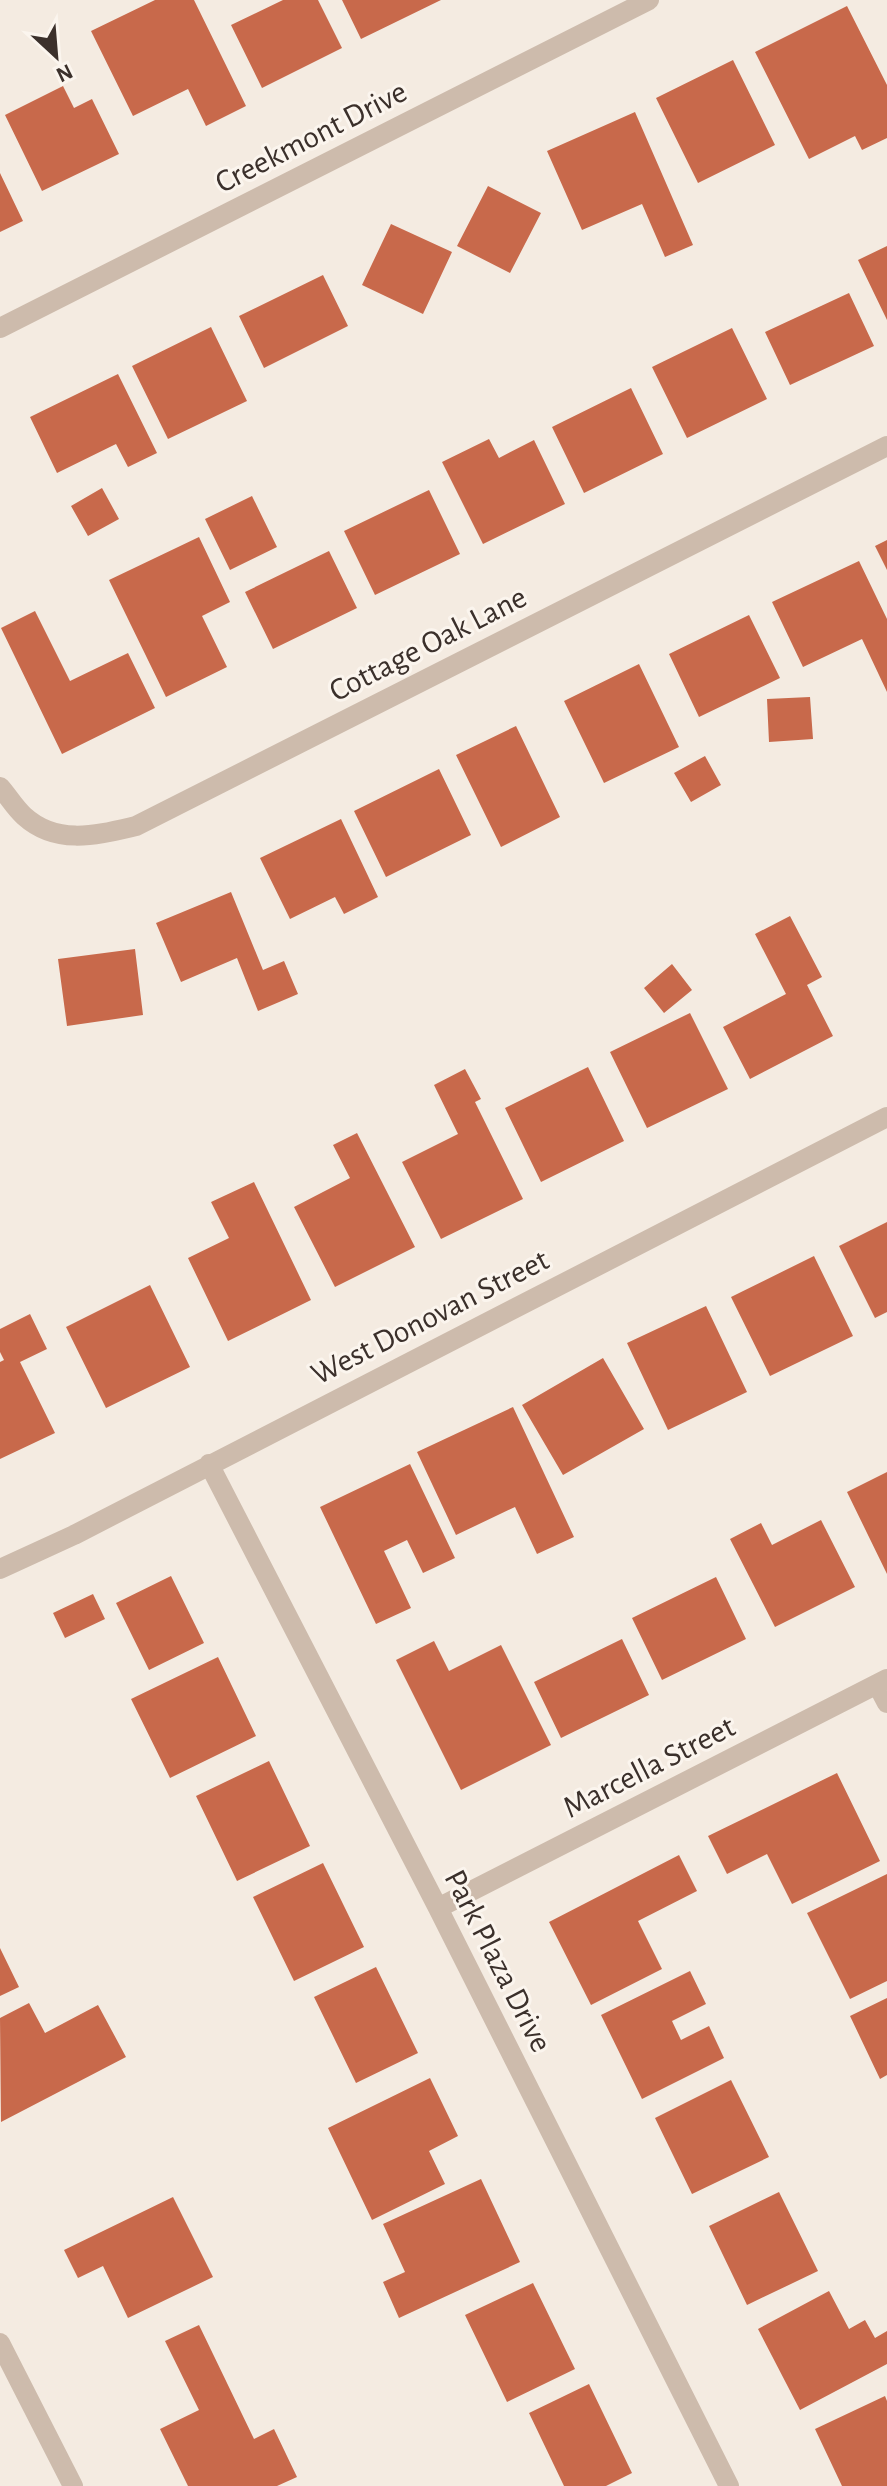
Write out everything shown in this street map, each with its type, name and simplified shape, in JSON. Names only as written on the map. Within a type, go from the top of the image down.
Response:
[{"type":"street","name":"Creekmont Drive","points":[[0,328],[649,0]]},
{"type":"street","name":"Cottage Oak Lane","points":[[0,787],[25,817],[58,836],[92,836],[136,826],[887,446]]},
{"type":"street","name":"West Donovan Street","points":[[0,1569],[74,1535],[887,1117]]},
{"type":"street","name":"Park Plaza Drive","points":[[209,1464],[438,1908],[729,2486]]},
{"type":"street","name":"Marcella Street","points":[[438,1908],[882,1682]]},
{"type":"street","points":[[882,1682],[887,1703]]},
{"type":"street","points":[[0,2343],[73,2486]]},
{"type":"building","points":[[155,0],[194,0],[246,106],[206,126],[188,89],[133,116],[91,31]]},
{"type":"building","points":[[283,0],[318,0],[342,48],[262,88],[231,25]]},
{"type":"building","points":[[342,0],[441,0],[361,39]]},
{"type":"building","points":[[847,6],[887,85],[887,138],[862,150],[855,136],[809,159],[755,52]]},
{"type":"building","points":[[733,60],[775,145],[698,183],[656,98]]},
{"type":"building","points":[[63,86],[74,108],[92,99],[119,154],[42,191],[5,115]]},
{"type":"building","points":[[635,112],[693,245],[665,257],[642,204],[582,230],[547,151]]},
{"type":"building","points":[[0,173],[23,221],[0,232]]},
{"type":"building","points":[[488,186],[541,213],[510,273],[457,246]]},
{"type":"building","points":[[391,224],[452,252],[423,314],[362,285]]},
{"type":"building","points":[[887,246],[887,320],[858,260]]},
{"type":"building","points":[[323,275],[348,326],[264,368],[239,316]]},
{"type":"building","points":[[849,293],[874,346],[790,385],[765,332]]},
{"type":"building","points":[[211,327],[247,401],[168,439],[132,366]]},
{"type":"building","points":[[732,328],[767,399],[687,438],[652,367]]},
{"type":"building","points":[[118,374],[157,453],[128,467],[116,444],[57,473],[30,417]]},
{"type":"building","points":[[631,388],[663,454],[584,493],[552,427]]},
{"type":"building","points":[[489,439],[499,458],[534,440],[565,504],[483,544],[442,462]]},
{"type":"building","points":[[102,488],[119,519],[88,536],[71,506]]},
{"type":"building","points":[[429,490],[460,554],[375,595],[344,531]]},
{"type":"building","points":[[252,496],[277,547],[230,570],[205,519]]},
{"type":"building","points":[[199,537],[230,602],[202,616],[227,667],[166,697],[109,580]]},
{"type":"building","points":[[887,540],[887,570],[875,546]]},
{"type":"building","points":[[329,551],[357,608],[273,649],[245,592]]},
{"type":"building","points":[[859,561],[887,619],[887,692],[862,639],[803,667],[772,602]]},
{"type":"building","points":[[35,611],[70,681],[128,653],[155,708],[62,754],[1,628]]},
{"type":"building","points":[[749,615],[780,678],[699,717],[669,654]]},
{"type":"building","points":[[639,664],[679,747],[604,783],[564,701]]},
{"type":"building","points":[[810,697],[813,739],[769,742],[767,699]]},
{"type":"building","points":[[516,726],[560,817],[501,847],[456,755]]},
{"type":"building","points":[[705,756],[721,785],[691,802],[674,773]]},
{"type":"building","points":[[439,769],[471,835],[386,877],[354,811]]},
{"type":"building","points":[[341,819],[378,897],[344,914],[335,897],[290,919],[260,858]]},
{"type":"building","points":[[231,892],[263,970],[284,961],[298,994],[258,1011],[237,958],[181,982],[156,923]]},
{"type":"building","points":[[790,916],[822,977],[807,985],[833,1036],[750,1079],[723,1027],[786,994],[755,934]]},
{"type":"building","points":[[135,949],[143,1015],[67,1026],[58,959]]},
{"type":"building","points":[[672,964],[692,990],[664,1013],[644,988]]},
{"type":"building","points":[[690,1013],[728,1089],[647,1128],[610,1052]]},
{"type":"building","points":[[588,1067],[624,1141],[541,1182],[505,1108]]},
{"type":"building","points":[[465,1069],[481,1099],[475,1102],[523,1199],[441,1239],[402,1162],[458,1134],[434,1085]]},
{"type":"building","points":[[357,1133],[415,1247],[335,1287],[294,1207],[350,1178],[333,1145]]},
{"type":"building","points":[[254,1182],[311,1300],[228,1341],[188,1258],[229,1238],[211,1202]]},
{"type":"building","points":[[887,1222],[887,1312],[875,1318],[839,1246]]},
{"type":"building","points":[[814,1256],[853,1336],[770,1376],[731,1297]]},
{"type":"building","points":[[150,1285],[190,1367],[106,1408],[66,1327]]},
{"type":"building","points":[[706,1306],[747,1392],[668,1430],[627,1343]]},
{"type":"building","points":[[30,1314],[47,1349],[20,1362],[55,1433],[0,1459],[0,1362],[4,1360],[0,1352],[0,1329]]},
{"type":"building","points":[[603,1358],[644,1429],[563,1475],[522,1405]]},
{"type":"building","points":[[513,1407],[574,1537],[537,1554],[515,1507],[456,1535],[417,1452]]},
{"type":"building","points":[[410,1464],[455,1558],[423,1573],[407,1540],[384,1551],[411,1608],[376,1624],[320,1507]]},
{"type":"building","points":[[887,1472],[887,1574],[847,1492]]},
{"type":"building","points":[[821,1520],[855,1587],[775,1627],[730,1539],[761,1523],[772,1545]]},
{"type":"building","points":[[171,1576],[204,1643],[149,1670],[116,1603]]},
{"type":"building","points":[[716,1577],[746,1639],[662,1680],[632,1618]]},
{"type":"building","points":[[93,1594],[105,1619],[65,1638],[53,1613]]},
{"type":"building","points":[[622,1639],[649,1695],[561,1738],[534,1682]]},
{"type":"building","points":[[434,1641],[449,1671],[501,1645],[551,1745],[461,1790],[396,1660]]},
{"type":"building","points":[[218,1657],[256,1736],[170,1778],[131,1699]]},
{"type":"building","points":[[269,1761],[310,1846],[237,1881],[196,1796]]},
{"type":"building","points":[[837,1773],[880,1861],[792,1904],[767,1854],[727,1874],[708,1836]]},
{"type":"building","points":[[679,1855],[697,1891],[638,1921],[662,1969],[591,2005],[549,1922]]},
{"type":"building","points":[[323,1863],[364,1947],[294,1981],[253,1897]]},
{"type":"building","points":[[887,1874],[887,1981],[850,1999],[807,1913]]},
{"type":"building","points":[[0,1948],[19,1987],[0,1996]]},
{"type":"building","points":[[376,1967],[418,2053],[356,2083],[314,1997]]},
{"type":"building","points":[[690,1971],[706,2004],[672,2021],[681,2040],[709,2026],[724,2058],[642,2099],[601,2015]]},
{"type":"building","points":[[887,1998],[887,2075],[880,2079],[850,2016]]},
{"type":"building","points":[[29,2003],[45,2033],[98,2005],[126,2057],[1,2122],[0,2018]]},
{"type":"building","points":[[430,2078],[458,2136],[429,2151],[445,2184],[372,2220],[328,2128]]},
{"type":"building","points":[[731,2080],[769,2157],[692,2194],[655,2118]]},
{"type":"building","points":[[481,2179],[520,2262],[399,2318],[383,2282],[405,2272],[383,2224]]},
{"type":"building","points":[[779,2192],[818,2271],[747,2305],[709,2226]]},
{"type":"building","points":[[173,2197],[213,2277],[128,2318],[103,2266],[78,2278],[64,2250]]},
{"type":"building","points":[[533,2283],[575,2369],[507,2402],[465,2315]]},
{"type":"building","points":[[829,2291],[849,2329],[865,2320],[875,2338],[887,2331],[887,2364],[800,2410],[758,2329]]},
{"type":"building","points":[[199,2325],[254,2439],[274,2429],[297,2477],[277,2486],[188,2486],[160,2429],[199,2410],[165,2341]]},
{"type":"building","points":[[589,2384],[632,2473],[606,2486],[564,2486],[529,2413]]},
{"type":"building","points":[[885,2396],[887,2486],[842,2486],[815,2429]]}]
